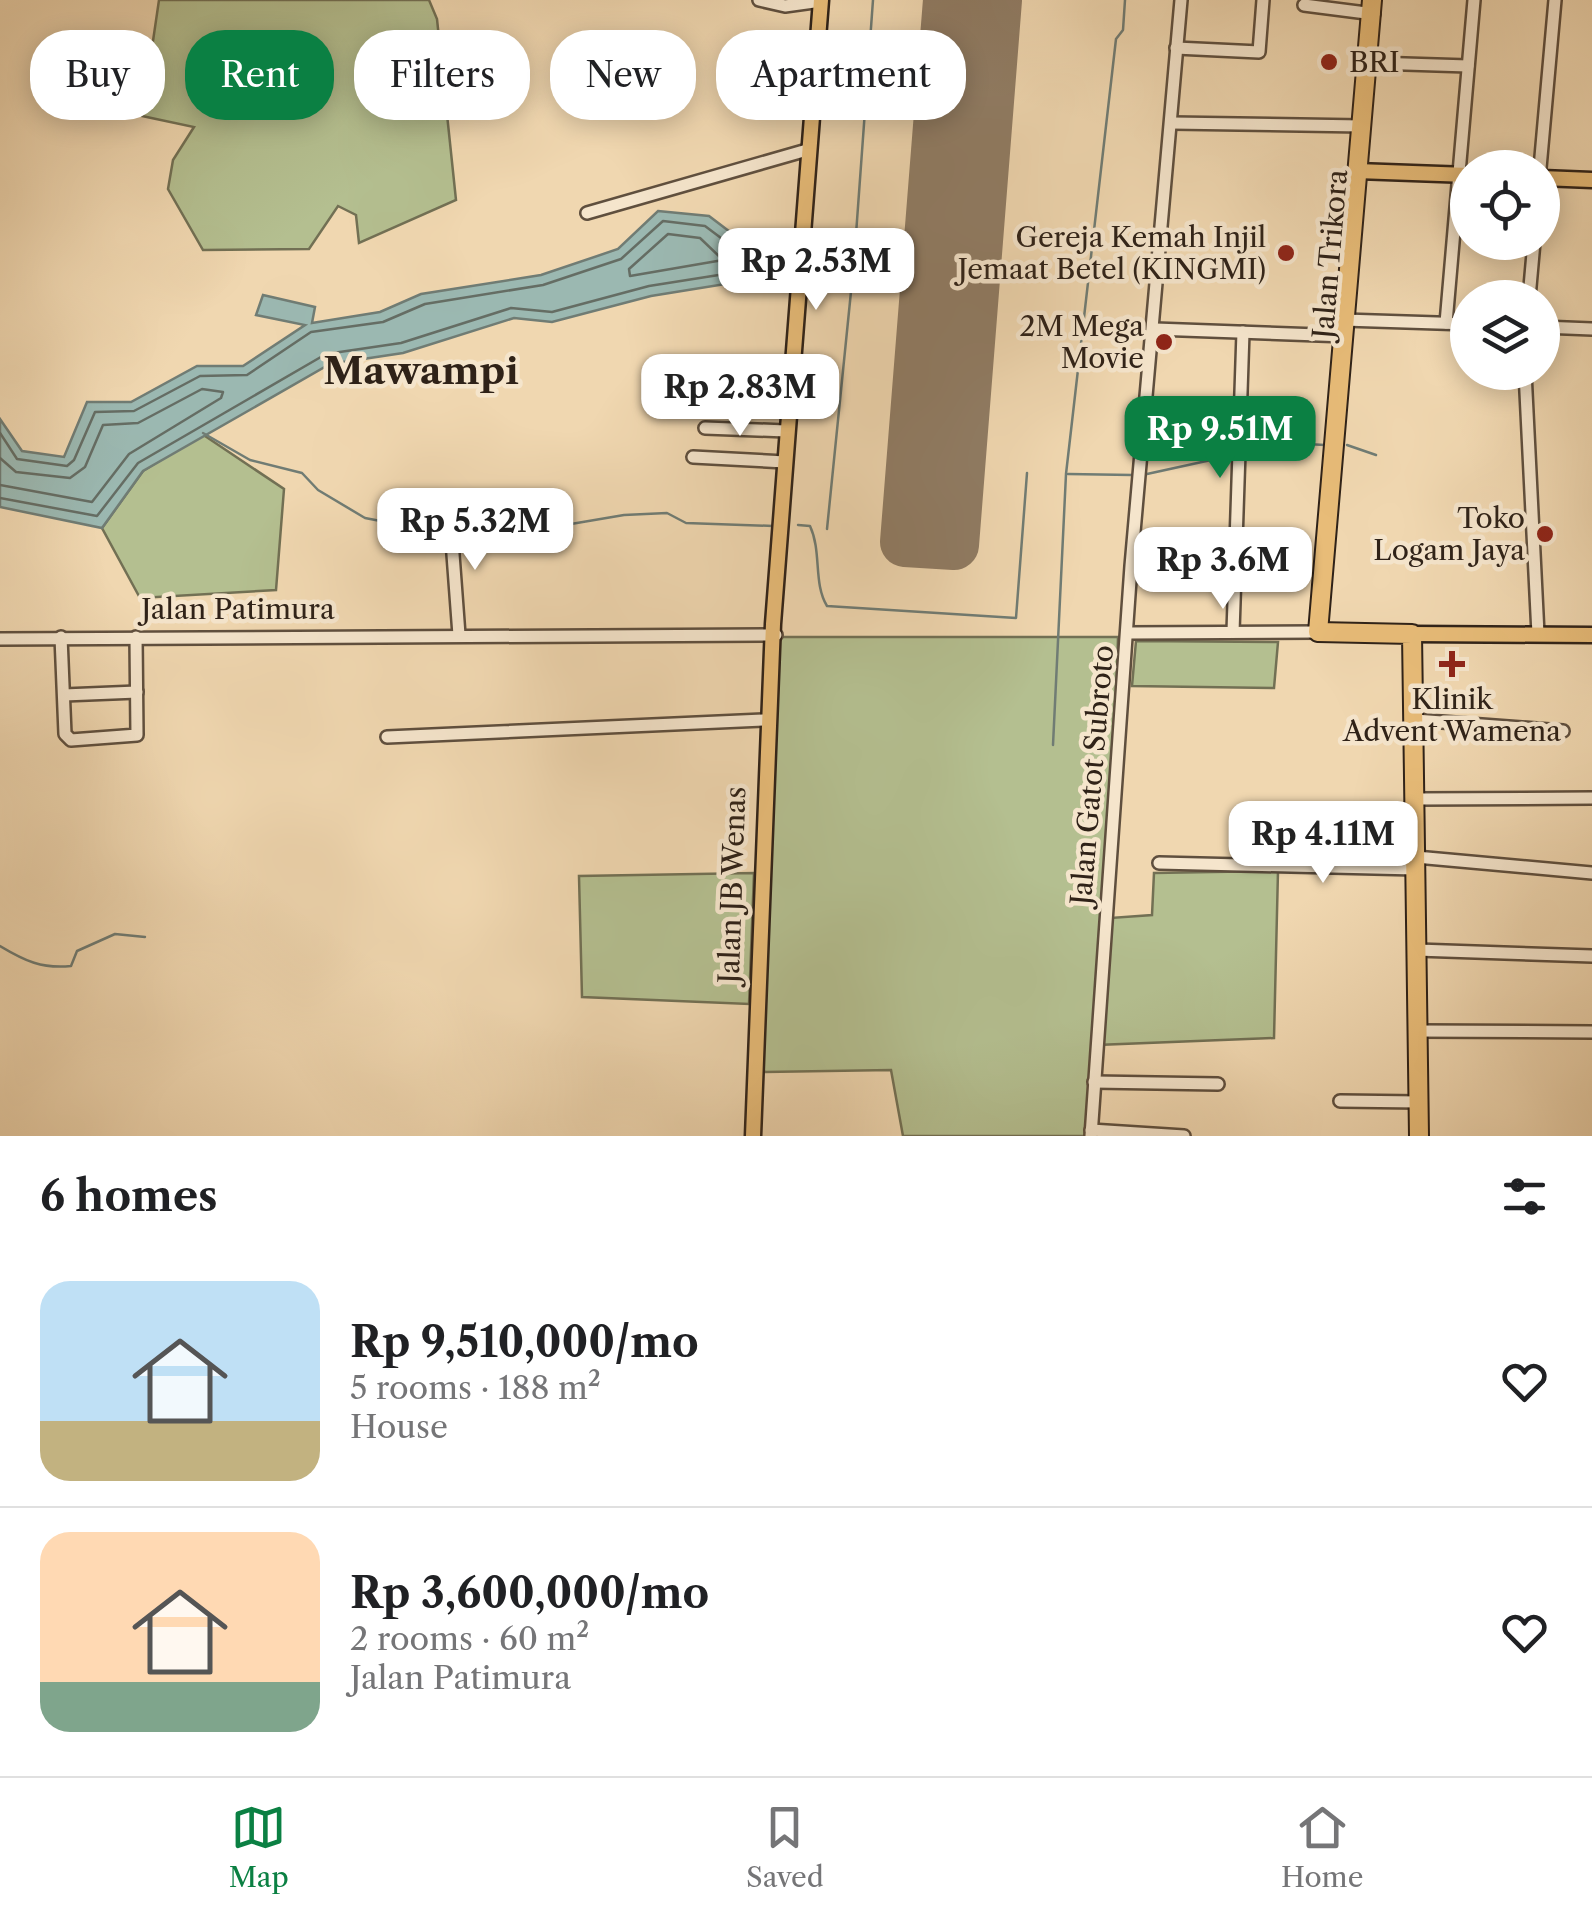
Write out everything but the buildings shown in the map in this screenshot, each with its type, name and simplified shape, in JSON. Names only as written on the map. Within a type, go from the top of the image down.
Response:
[{"type":"highway","name":"Jalan Trikora","points":[[1322,632],[1361,171],[1374,63],[1375,7]]},
{"type":"highway","name":"Jalan Trikora","points":[[1361,171],[1375,7]]},
{"type":"highway","points":[[1322,632],[1412,634],[1420,1136]]},
{"type":"main road","points":[[772,631],[821,1]]},
{"type":"main road","points":[[1361,171],[1450,174]]},
{"type":"main road","points":[[1560,179],[1592,180]]},
{"type":"main road","name":"Jalan JB Wenas","points":[[761,881],[764,720],[772,631]]},
{"type":"main road","name":"Jalan JB Wenas","points":[[750,1136],[772,631]]},
{"type":"main road","points":[[1412,634],[1592,635]]},
{"type":"street","points":[[759,0],[785,6],[821,1]]},
{"type":"street","name":"Jalan Gatot Subroto","points":[[1091,1133],[1181,0]]},
{"type":"street","points":[[1176,48],[1258,52],[1263,0]]},
{"type":"street","points":[[1464,150],[1474,0]]},
{"type":"street","points":[[1542,150],[1554,0]]},
{"type":"street","points":[[1304,5],[1375,7]]},
{"type":"street","points":[[1374,63],[1468,66]]},
{"type":"street","points":[[1172,123],[1362,126]]},
{"type":"street","points":[[587,213],[808,150]]},
{"type":"street","points":[[1446,323],[1453,260]]},
{"type":"street","points":[[1155,328],[1243,332],[1450,323]]},
{"type":"street","points":[[1560,328],[1592,329]]},
{"type":"street","points":[[1233,632],[1243,332]]},
{"type":"street","points":[[1526,390],[1538,634]]},
{"type":"street","points":[[706,428],[786,431]]},
{"type":"street","points":[[693,457],[785,462]]},
{"type":"street","points":[[450,514],[460,635]]},
{"type":"street","name":"Jalan Patimura","points":[[0,639],[772,631]]},
{"type":"street","points":[[1128,633],[1322,632]]},
{"type":"street","points":[[61,637],[65,734],[70,740],[137,735],[136,637]]},
{"type":"street","points":[[64,694],[137,692]]},
{"type":"street","points":[[387,737],[764,720]]},
{"type":"street","points":[[1415,720],[1563,731]]},
{"type":"street","points":[[1417,799],[1592,798]]},
{"type":"street","points":[[1159,863],[1416,863],[1592,873]]},
{"type":"street","points":[[1417,950],[1592,956]]},
{"type":"street","points":[[1418,1031],[1592,1032]]},
{"type":"street","points":[[1094,1082],[1218,1084]]},
{"type":"street","points":[[1340,1101],[1419,1102]]},
{"type":"street","points":[[1091,1133],[1184,1136]]},
{"type":"green space","points":[[159,0],[429,0],[438,30],[354,30],[354,120],[448,120],[456,200],[359,243],[356,215],[338,206],[309,249],[203,250],[168,189],[173,160],[194,127],[161,120],[165,120],[165,30],[155,30]]},
{"type":"green space","points":[[202,434],[284,489],[276,590],[140,598],[102,528],[143,471]]},
{"type":"green space","points":[[780,637],[1118,637],[1111,918],[1152,915],[1154,873],[1278,871],[1274,1038],[1097,1045],[1091,1136],[903,1136],[891,1070],[765,1072],[761,1068]]},
{"type":"green space","points":[[1136,641],[1278,642],[1274,688],[1132,686]]},
{"type":"green space","points":[[754,873],[749,1004],[582,997],[579,876]]},
{"type":"water","points":[[658,211],[709,216],[742,241],[784,248],[788,265],[769,277],[651,296],[552,322],[514,318],[403,353],[330,364],[143,471],[102,528],[0,507],[0,419],[22,451],[64,457],[87,402],[131,402],[197,366],[243,366],[305,325],[256,315],[263,295],[315,307],[312,323],[380,312],[421,294],[541,275],[618,249]]},
{"type":"waterway","points":[[827,529],[854,262],[873,0]]},
{"type":"waterway","points":[[1053,745],[1066,474],[1116,39],[1123,30],[1125,0]]},
{"type":"waterway","points":[[770,276],[782,265],[796,260]]},
{"type":"waterway","points":[[818,260],[853,262]]},
{"type":"waterway","points":[[203,433],[250,460],[302,473],[318,490],[365,518],[448,534]]},
{"type":"waterway","points":[[1306,444],[1325,445]]},
{"type":"waterway","points":[[1347,445],[1376,455]]},
{"type":"waterway","points":[[1147,474],[1234,455]]},
{"type":"waterway","points":[[798,525],[810,526],[814,536],[820,587],[827,606],[1016,618],[1027,473]]},
{"type":"waterway","points":[[1068,474],[1132,475]]},
{"type":"waterway","points":[[456,535],[518,533],[624,515],[667,513],[686,523],[773,526]]},
{"type":"waterway","points":[[0,946],[34,963],[71,966],[77,951],[115,934],[145,937]]},
{"type":"runway","points":[[948,0],[905,542],[954,545],[997,0]]},
{"type":"place","name":"BRI","points":[[1329,62]]},
{"type":"place","name":"Gereja Kemah Injil Jemaat Betel (KINGMI)","points":[[1286,253]]},
{"type":"place","name":"2M Mega Movie","points":[[1164,342]]},
{"type":"place","name":"Toko Logam Jaya","points":[[1545,534]]},
{"type":"place","name":"Klinik Advent Wamena","points":[[1452,664]]},
{"type":"district","name":"Mawampi","points":[[421,370]]}]
